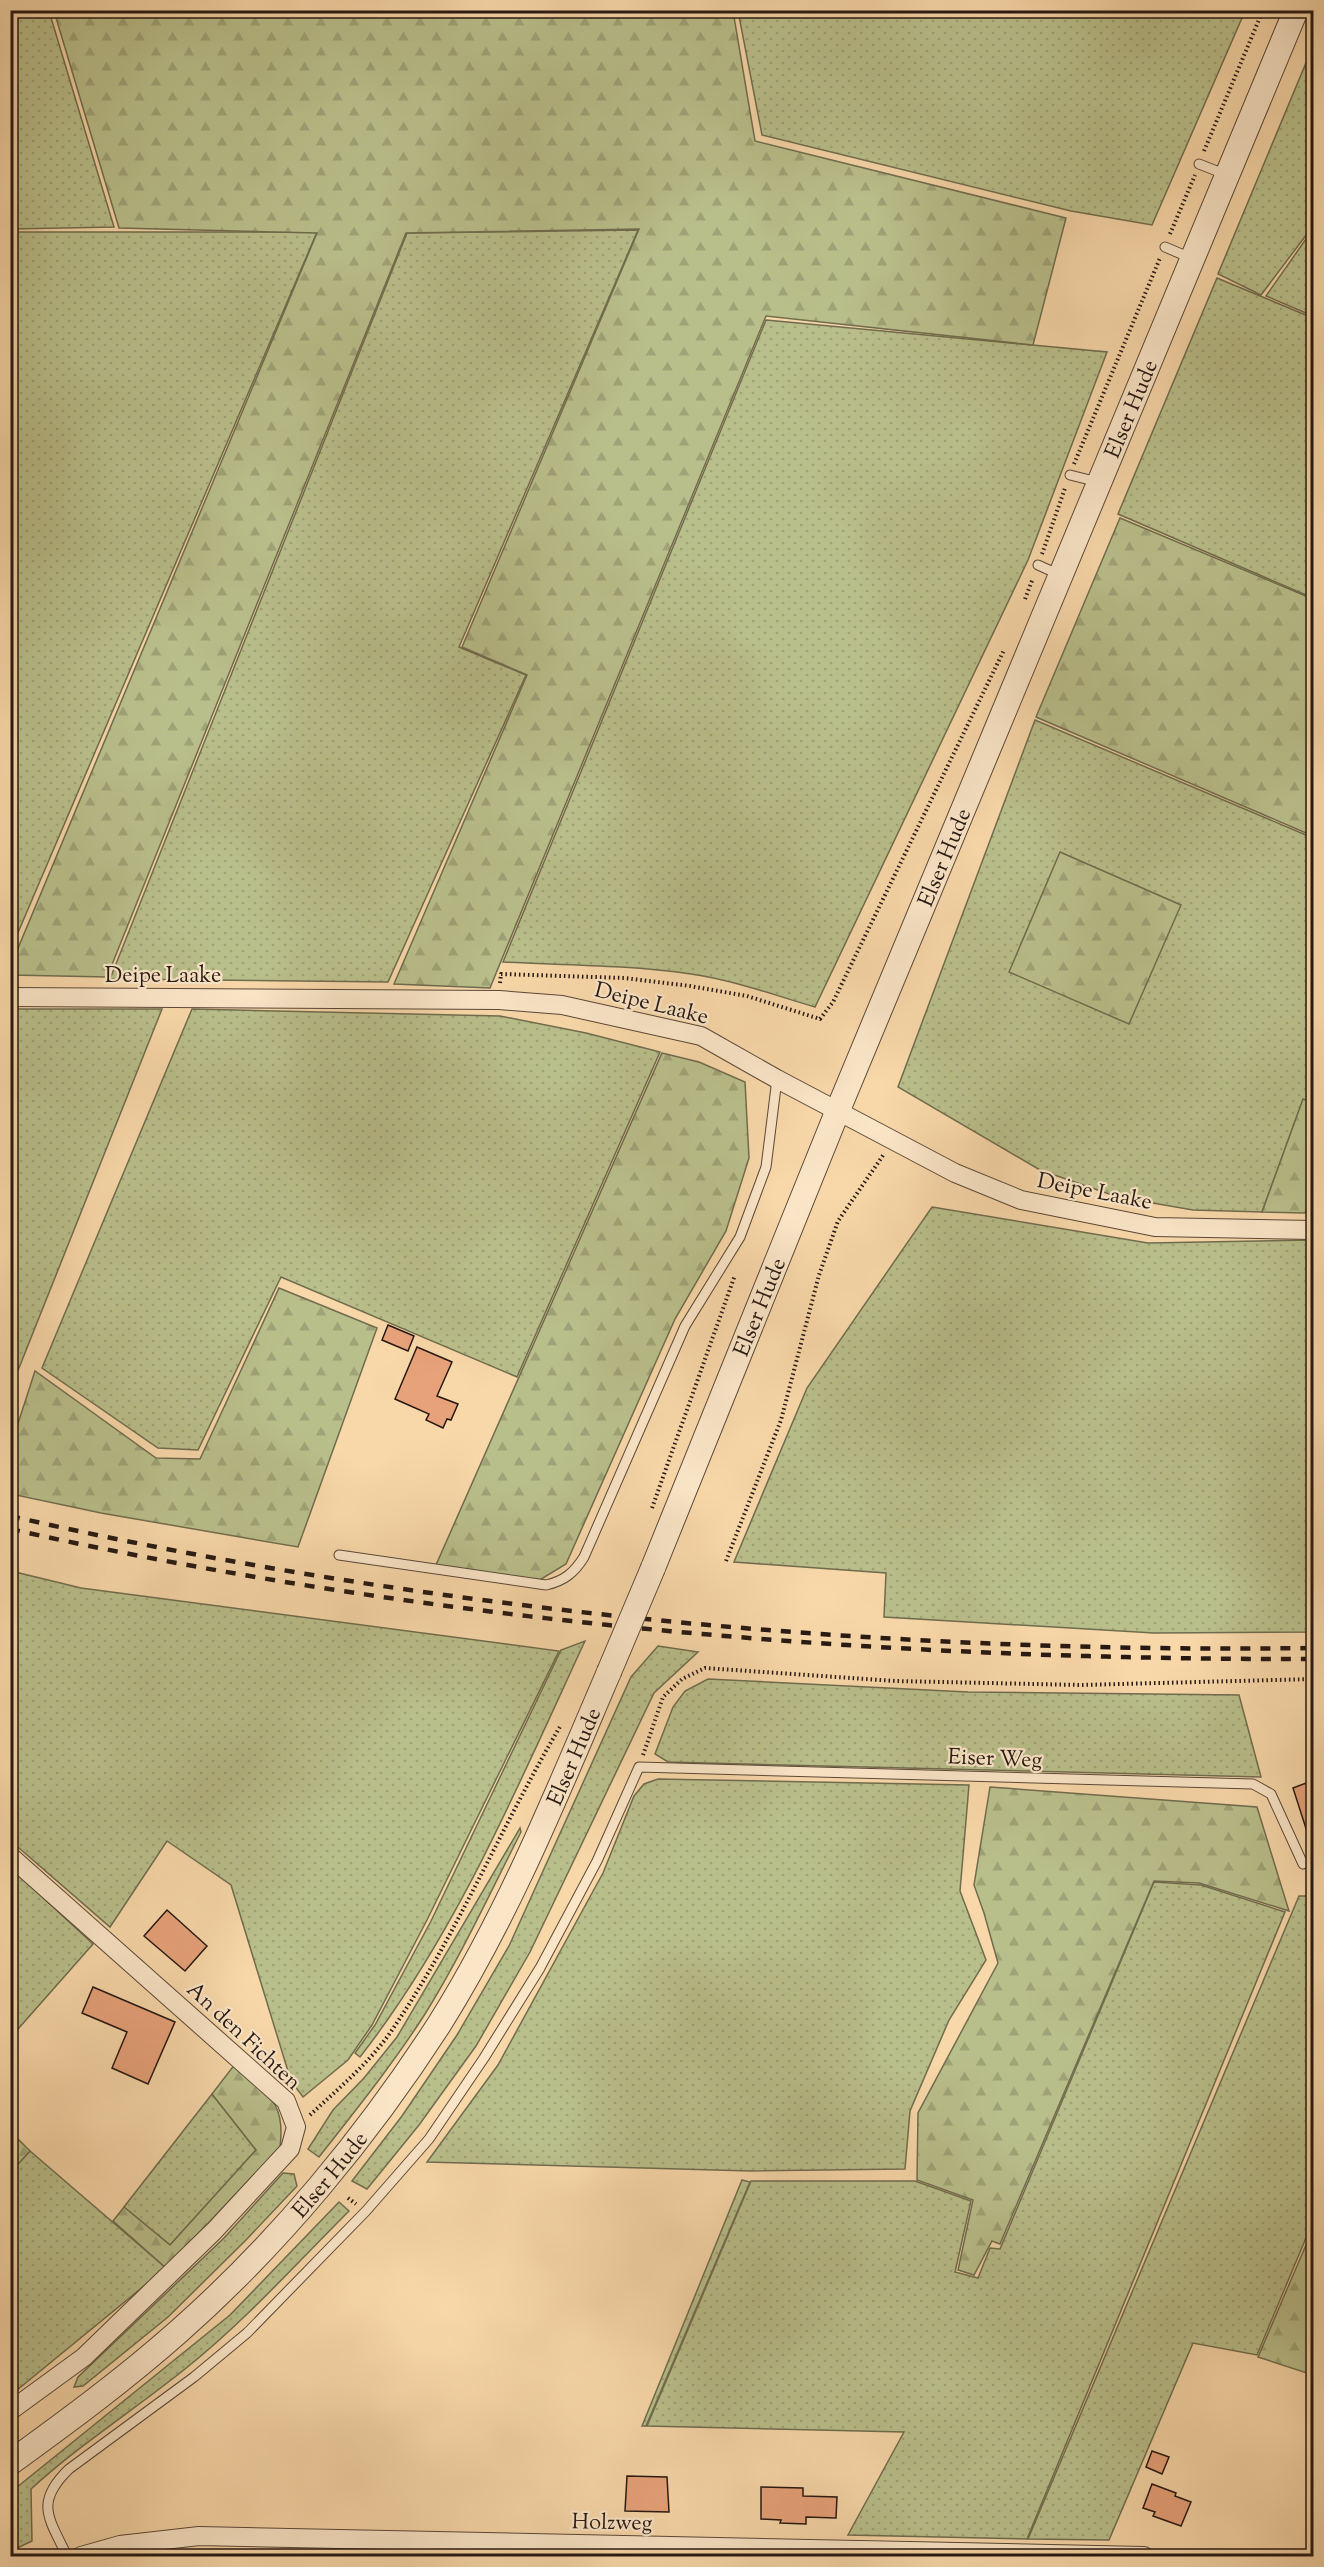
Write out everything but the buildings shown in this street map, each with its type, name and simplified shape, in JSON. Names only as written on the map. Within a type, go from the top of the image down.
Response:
[{"type":"street","name":"Elser Hude","points":[[10,2463],[99,2398],[179,2331],[261,2251],[333,2170],[383,2107],[440,2022],[488,1938],[549,1812],[653,1568],[838,1110],[1296,10]]},
{"type":"street","name":"Deipe Laake","points":[[10,997],[499,1000],[562,1005],[701,1036],[777,1080],[838,1110],[892,1141],[955,1173],[1021,1200],[1155,1227],[1314,1230]]},
{"type":"street","name":"An den Fichten","points":[[10,1856],[286,2101],[296,2127],[290,2150],[214,2232],[84,2357],[10,2411]]},
{"type":"street","name":"Holzweg","points":[[81,2556],[129,2544],[199,2536],[1144,2556]]},
{"type":"lane","points":[[1199,164],[1227,175]]},
{"type":"lane","points":[[1165,247],[1192,259]]},
{"type":"lane","points":[[1070,475],[1098,482]]},
{"type":"lane","points":[[1038,565],[1060,576]]},
{"type":"lane","name":"Elser Hude","points":[[339,1555],[546,1585],[558,1582],[578,1567],[686,1326],[740,1237],[766,1167],[777,1080]]},
{"type":"lane","points":[[67,2556],[48,2517],[47,2503],[55,2483],[69,2469],[195,2377],[247,2333],[366,2211],[429,2139],[484,2058],[540,1968],[597,1861],[639,1767]]},
{"type":"lane","name":"Eiser Weg","points":[[639,1767],[1253,1784],[1271,1794],[1303,1864]]},
{"type":"path","points":[[1022,605],[1070,475],[1263,10]]},
{"type":"path","points":[[499,1000],[501,974],[624,978],[747,996],[820,1019],[833,1002],[1006,646]]},
{"type":"path","points":[[726,1561],[781,1420],[819,1275],[838,1221],[892,1141]]},
{"type":"path","points":[[650,1517],[736,1273]]},
{"type":"path","points":[[639,1767],[663,1697],[682,1679],[705,1668],[894,1681],[1081,1685],[1314,1679]]},
{"type":"path","points":[[296,2127],[358,2070],[389,2034],[452,1931],[562,1723]]},
{"type":"green space","points":[[738,10],[1245,11],[1152,225],[1071,211],[762,135]]},
{"type":"green space","points":[[10,11],[49,11],[114,227],[11,229]]},
{"type":"green space","points":[[54,11],[733,11],[755,141],[1066,218],[1033,345],[766,316],[490,988],[394,984],[527,675],[462,647],[639,229],[406,233],[107,977],[11,975],[11,965],[317,233],[119,228]]},
{"type":"green space","points":[[1313,46],[1313,226],[1261,295],[1218,274]]},
{"type":"green space","points":[[1313,229],[1313,316],[1266,296]]},
{"type":"green space","points":[[638,230],[459,647],[526,675],[388,982],[110,979],[407,233]]},
{"type":"green space","points":[[11,232],[317,232],[11,949]]},
{"type":"green space","points":[[1217,278],[1313,318],[1313,598],[1118,514]]},
{"type":"green space","points":[[766,320],[1107,352],[1028,560],[815,1007],[738,984],[691,974],[621,967],[503,962]]},
{"type":"green space","points":[[1120,518],[1313,599],[1313,836],[1036,717]]},
{"type":"green space","points":[[1035,720],[1313,838],[1313,1103],[1303,1100],[1262,1212],[1193,1210],[1118,1197],[1040,1170],[898,1087]]},
{"type":"green space","points":[[1060,852],[1181,905],[1129,1024],[1009,972]]},
{"type":"green space","points":[[10,1009],[162,1009],[11,1388]]},
{"type":"green space","points":[[192,1009],[500,1016],[586,1033],[660,1052],[517,1377],[281,1277],[198,1450],[158,1448],[42,1368]]},
{"type":"green space","points":[[662,1053],[699,1062],[745,1082],[749,1158],[726,1231],[675,1319],[566,1564],[538,1581],[436,1565]]},
{"type":"green space","points":[[1303,1099],[1313,1103],[1313,1191],[1305,1213],[1262,1212]]},
{"type":"green space","points":[[932,1207],[1148,1243],[1313,1240],[1313,1632],[1154,1633],[884,1617],[886,1573],[734,1562],[807,1388]]},
{"type":"green space","points":[[279,1288],[377,1328],[298,1547],[101,1513],[11,1494],[11,1445],[35,1371],[156,1458],[200,1459]]},
{"type":"green space","points":[[11,1571],[81,1588],[559,1651],[427,1920],[372,2025],[348,2060],[303,2097],[291,2081],[231,1885],[167,1841],[110,1927],[11,1841]]},
{"type":"green space","points":[[585,1641],[484,1856],[456,1908],[427,1960],[360,2057],[355,2053],[375,2025],[431,1921],[561,1650]]},
{"type":"green space","points":[[658,1646],[698,1652],[654,1693],[530,1952],[476,2046],[419,2125],[367,2189],[352,2181],[402,2116],[457,2035],[509,1946],[631,1677]]},
{"type":"green space","points":[[708,1679],[968,1692],[1239,1695],[1261,1777],[668,1762],[655,1754],[673,1707],[685,1691]]},
{"type":"green space","points":[[658,1779],[969,1785],[960,1891],[986,1960],[949,2020],[910,2111],[905,2169],[751,2171],[427,2162],[498,2065],[603,1873],[634,1796],[644,1784]]},
{"type":"green space","points":[[990,1787],[1257,1807],[1289,1911],[1199,1883],[1154,1881],[1000,2244],[992,2241],[974,2275],[958,2270],[973,2200],[917,2180],[918,2113],[998,1963],[974,1885]]},
{"type":"green space","points":[[520,1828],[521,1832],[475,1924],[425,2014],[387,2069],[319,2157],[308,2149],[333,2110],[364,2078],[397,2037]]},
{"type":"green space","points":[[11,1868],[93,1944],[11,2037]]},
{"type":"green space","points":[[1154,1882],[1201,1885],[1285,1912],[1027,2539],[848,2535],[904,2432],[647,2426],[751,2181],[915,2181],[971,2201],[955,2272],[978,2278],[990,2248],[1000,2249]]},
{"type":"green space","points":[[1299,1896],[1314,1896],[1313,2221],[1257,2355],[1193,2343],[1109,2540],[1028,2539]]},
{"type":"green space","points":[[235,2064],[264,2091],[277,2108],[281,2131],[280,2147],[166,2268],[113,2221],[124,2207],[170,2245],[256,2150],[212,2094]]},
{"type":"green space","points":[[212,2094],[256,2150],[170,2245],[124,2207]]},
{"type":"green space","points":[[11,2132],[30,2151],[10,2172]]},
{"type":"green space","points":[[30,2151],[166,2268],[11,2395],[10,2172]]},
{"type":"green space","points":[[283,2173],[294,2174],[297,2186],[246,2240],[168,2317],[83,2386],[74,2387],[78,2377],[224,2238]]},
{"type":"green space","points":[[742,2180],[750,2182],[646,2426],[642,2426]]},
{"type":"green space","points":[[339,2202],[349,2211],[228,2332],[185,2369],[68,2457],[31,2489],[32,2541],[11,2551],[11,2492],[230,2315]]},
{"type":"green space","points":[[1306,2245],[1313,2245],[1313,2375],[1258,2357]]},
{"type":"green space","points":[[193,2551],[291,2552],[291,2556],[172,2556]]},
{"type":"railway","points":[[10,1516],[169,1549],[331,1578],[494,1602],[658,1620],[823,1634],[988,1643],[1151,1648],[1314,1648]]},
{"type":"railway","points":[[10,1529],[171,1562],[333,1590],[495,1612],[658,1630],[822,1643],[986,1652],[1150,1658],[1314,1659]]}]
